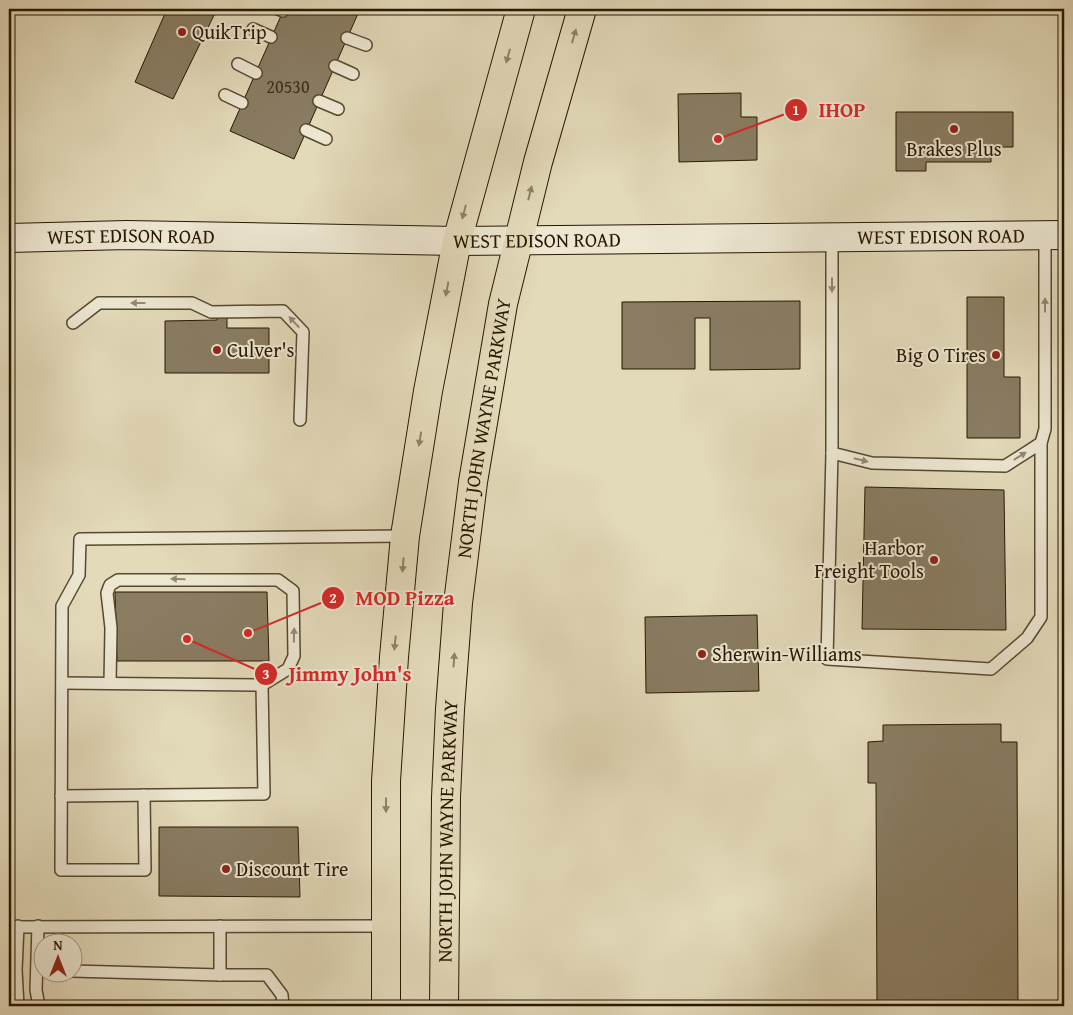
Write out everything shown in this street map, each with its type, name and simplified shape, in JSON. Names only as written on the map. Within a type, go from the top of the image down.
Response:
[{"type":"highway","points":[[386,1006],[386,781],[394,657],[405,536],[428,390],[457,241],[521,9]]},
{"type":"highway","name":"NORTH JOHN WAYNE PARKWAY","points":[[444,1006],[446,798],[458,602],[473,482],[503,304],[518,240],[582,9]]},
{"type":"street","name":"WEST EDISON ROAD","points":[[9,238],[127,236],[457,241],[1055,235]]},
{"type":"lane","points":[[253,29],[272,37]]},
{"type":"lane","points":[[348,38],[366,46]]},
{"type":"lane","points":[[238,64],[256,72]]},
{"type":"lane","points":[[335,66],[353,74]]},
{"type":"lane","points":[[224,94],[242,103]]},
{"type":"lane","points":[[319,101],[338,109]]},
{"type":"lane","points":[[306,130],[326,138]]},
{"type":"lane","points":[[832,236],[832,452],[827,659],[991,669],[1027,638],[1041,617],[1041,443],[1045,429],[1055,235]]},
{"type":"lane","points":[[73,323],[99,303],[192,303],[211,312],[283,311],[303,332],[300,420]]},
{"type":"lane","points":[[832,452],[872,463],[1005,466],[1041,443]]},
{"type":"lane","points":[[144,795],[144,870],[61,870],[62,606],[79,575],[80,538],[405,536]]},
{"type":"lane","points":[[62,683],[262,684],[288,669],[294,656],[293,591],[278,580],[118,580],[110,585],[107,594],[111,628],[110,683]]},
{"type":"lane","points":[[61,796],[264,794],[262,684]]},
{"type":"lane","points":[[18,1006],[13,926],[386,926]]},
{"type":"lane","points":[[38,926],[38,932]]},
{"type":"lane","points":[[220,926],[220,975]]},
{"type":"lane","points":[[16,970],[32,970]]},
{"type":"lane","points":[[82,971],[267,975],[282,996],[283,1006]]},
{"type":"lane","points":[[39,1006],[40,982]]},
{"type":"building","name":"QuikTrip","points":[[167,9],[217,9],[173,99],[135,82]]},
{"type":"building","name":"QuikTrip","points":[[284,9],[360,9],[294,159],[230,131]]},
{"type":"building","points":[[741,93],[741,117],[757,117],[757,160],[679,162],[678,94]]},
{"type":"building","name":"Brakes Plus","points":[[896,112],[1013,112],[1013,147],[991,147],[991,162],[926,162],[926,171],[896,171]]},
{"type":"building","points":[[967,297],[1004,297],[1004,377],[1020,377],[1020,438],[967,438]]},
{"type":"building","points":[[800,301],[800,369],[710,370],[710,318],[695,318],[695,369],[622,369],[622,302]]},
{"type":"building","name":"Culver's","points":[[217,315],[227,315],[227,328],[269,328],[269,373],[165,373],[165,321],[217,320]]},
{"type":"building","name":"Harbor Freight Tools","points":[[865,487],[1004,490],[1006,630],[862,629]]},
{"type":"building","points":[[115,592],[267,592],[269,661],[117,661]]},
{"type":"building","name":"Sherwin-Williams","points":[[757,615],[759,691],[646,693],[645,617]]},
{"type":"building","points":[[1001,724],[1001,742],[1017,742],[1018,1006],[877,1006],[876,783],[868,783],[868,742],[883,741],[883,725]]},
{"type":"building","points":[[159,827],[298,827],[300,897],[159,896]]},
{"type":"place","name":"QuikTrip","points":[[182,32]]},
{"type":"place","name":"Brakes Plus","points":[[954,129]]},
{"type":"place","name":"IHOP","points":[[718,139]]},
{"type":"place","name":"Culver's","points":[[217,350]]},
{"type":"place","name":"Big O Tires","points":[[996,355]]},
{"type":"place","name":"Harbor Freight Tools","points":[[934,560]]},
{"type":"place","name":"MOD Pizza","points":[[248,633]]},
{"type":"place","name":"Jimmy John's","points":[[187,639]]},
{"type":"place","name":"Sherwin-Williams","points":[[702,654]]},
{"type":"place","name":"Discount Tire","points":[[226,869]]}]
